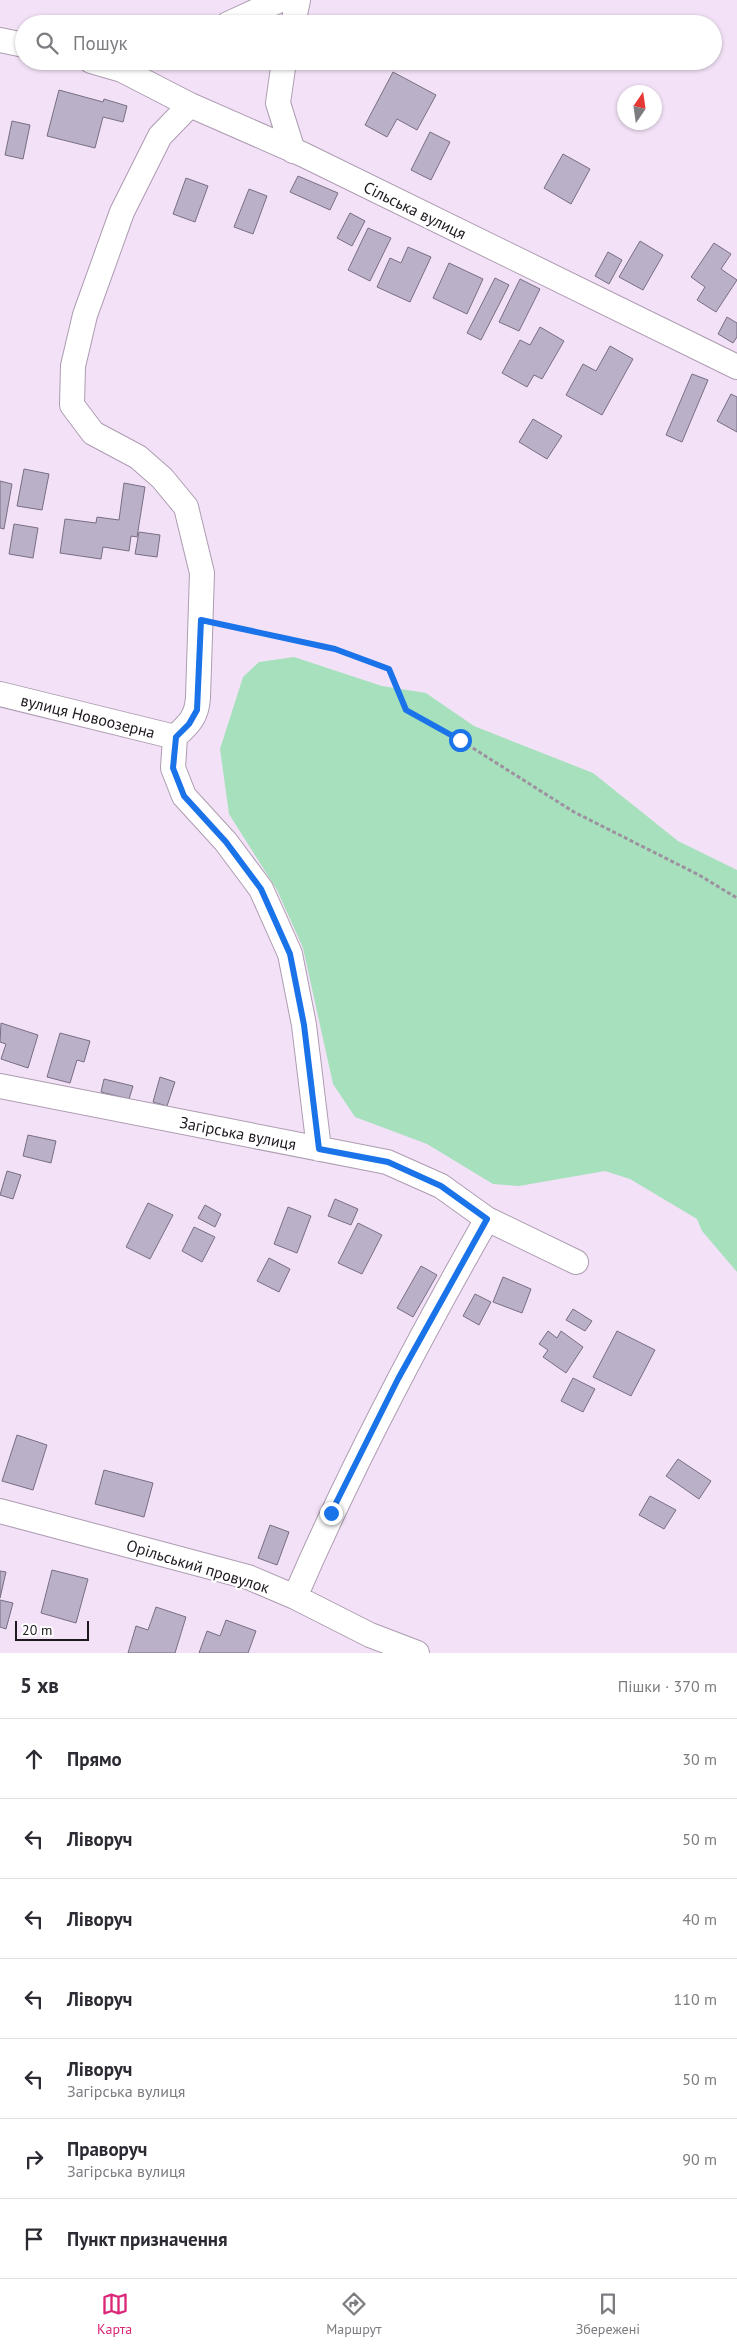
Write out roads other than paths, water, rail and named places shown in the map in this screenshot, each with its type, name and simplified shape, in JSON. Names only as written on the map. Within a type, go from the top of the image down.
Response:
[{"type":"street","points":[[248,15],[280,0]]},
{"type":"street","points":[[295,15],[298,0]]},
{"type":"street","points":[[0,40],[15,43]]},
{"type":"street","name":"Сільська вулиця","points":[[138,70],[190,105],[293,151],[737,367]]},
{"type":"street","points":[[283,70],[278,104],[293,151]]},
{"type":"street","points":[[190,105],[160,136],[122,212],[85,315],[73,366],[72,405],[93,432],[138,457],[162,478],[186,508],[202,573],[197,710],[189,724],[176,737],[173,768],[184,796],[226,842],[261,889],[290,954],[304,1025],[319,1149]]},
{"type":"street","name":"вулиця Новоозерна","points":[[0,694],[176,737]]},
{"type":"street","name":"Загірська вулиця","points":[[0,1086],[388,1162],[441,1186],[487,1219],[576,1262]]},
{"type":"street","points":[[295,1597],[331,1513],[398,1379],[487,1219]]},
{"type":"street","name":"Орільський провулок","points":[[0,1511],[248,1577],[295,1597],[370,1635],[417,1653]]}]
